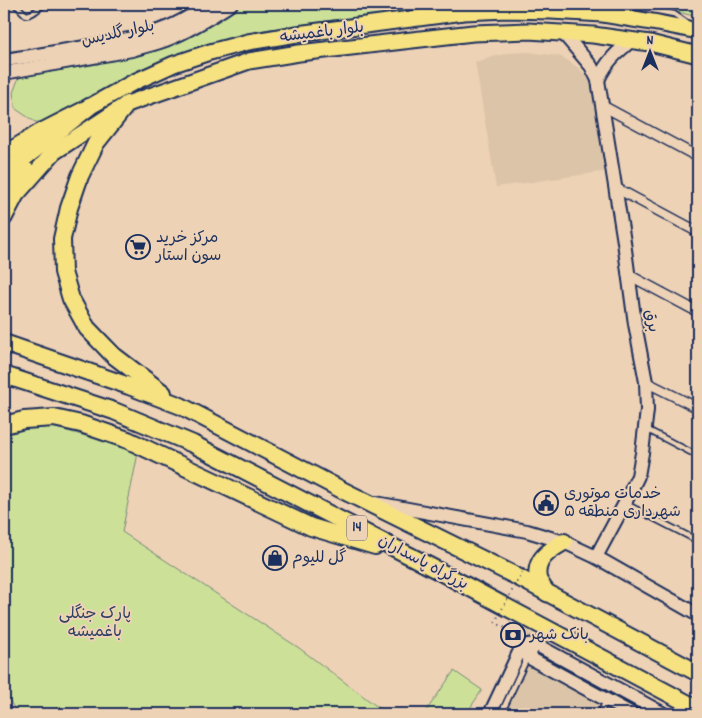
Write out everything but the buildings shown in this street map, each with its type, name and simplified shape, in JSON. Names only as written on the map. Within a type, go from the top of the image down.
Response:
[{"type":"highway","points":[[127,104],[96,143],[80,176],[69,208],[62,239],[63,272],[71,299],[87,328],[113,355],[181,406]]},
{"type":"highway","points":[[4,174],[90,107]]},
{"type":"highway","name":"بزرگراه پاسداران","points":[[4,343],[181,406],[698,673]]},
{"type":"highway","name":"بزرگراه پاسداران","points":[[4,375],[114,411],[193,444],[416,559],[698,709]]},
{"type":"highway","points":[[4,425],[24,420],[54,418],[81,424],[128,440],[311,527],[416,559]]},
{"type":"highway","points":[[546,593],[538,579],[542,557],[564,542]]},
{"type":"highway","points":[[663,690],[694,714]]},
{"type":"main road","name":"بلوار باغمیشه","points":[[4,154],[40,132],[132,83],[174,64],[248,42],[509,7],[553,7],[698,31]]},
{"type":"main road","name":"بلوار باغمیشه","points":[[4,218],[16,195],[54,152],[127,104],[249,61],[298,53],[473,32],[528,31],[593,35],[632,40],[698,55]]},
{"type":"main road","points":[[4,191],[22,175],[54,152]]},
{"type":"street","name":"بلوار گلدیس","points":[[4,60],[149,34],[167,28],[210,4]]},
{"type":"street","name":"بلوار گلدیس","points":[[4,73],[152,45],[190,29],[231,4]]},
{"type":"street","points":[[563,33],[591,66],[598,80]]},
{"type":"street","points":[[598,80],[604,68],[614,56],[632,40]]},
{"type":"street","name":"برق","points":[[596,557],[638,476],[647,410],[646,382],[627,274],[616,188],[598,80]]},
{"type":"street","points":[[603,106],[698,156]]},
{"type":"street","points":[[616,188],[698,232]]},
{"type":"street","points":[[627,274],[698,312]]},
{"type":"street","points":[[646,382],[698,408]]},
{"type":"street","points":[[365,501],[527,531],[564,542],[596,557],[698,616]]},
{"type":"street","points":[[535,644],[528,657],[632,714]]},
{"type":"street","points":[[490,714],[522,646],[535,644],[664,714]]},
{"type":"street","points":[[618,707],[624,697],[653,714]]},
{"type":"lane","points":[[15,4],[28,16],[44,4]]},
{"type":"lane","points":[[622,4],[674,14],[698,31]]},
{"type":"lane","points":[[645,428],[698,456]]},
{"type":"lane","points":[[625,504],[698,541]]},
{"type":"lane","points":[[501,714],[528,657]]},
{"type":"lane","points":[[600,714],[606,700]]},
{"type":"path","points":[[507,630],[495,622],[526,565]]},
{"type":"shaded area","points":[[528,52],[559,56],[580,69],[590,80],[593,86],[608,171],[496,187],[475,62],[508,53]]},
{"type":"shaded area","points":[[525,630],[672,714],[481,714]]},
{"type":"green space","points":[[238,4],[470,4],[355,17],[264,30],[188,51],[138,70],[46,122],[35,122],[16,109],[13,93],[19,77],[98,64],[188,34]]},
{"type":"green space","points":[[645,4],[698,4],[698,17]]},
{"type":"green space","name":"پارک جنگلی باغمیشه","points":[[52,427],[97,439],[138,453],[122,532],[299,648],[387,714],[18,714],[4,692],[4,434]]},
{"type":"green space","points":[[454,671],[482,690],[466,714],[424,714]]},
{"type":"place","name":"مرکز خرید سون استار","points":[[138,247]]},
{"type":"place","name":"خدمات موتوری شهرداری منطقه ۵","points":[[546,503]]},
{"type":"place","name":"گل للیوم","points":[[275,558]]},
{"type":"place","name":"بانک شهر","points":[[513,635]]}]
